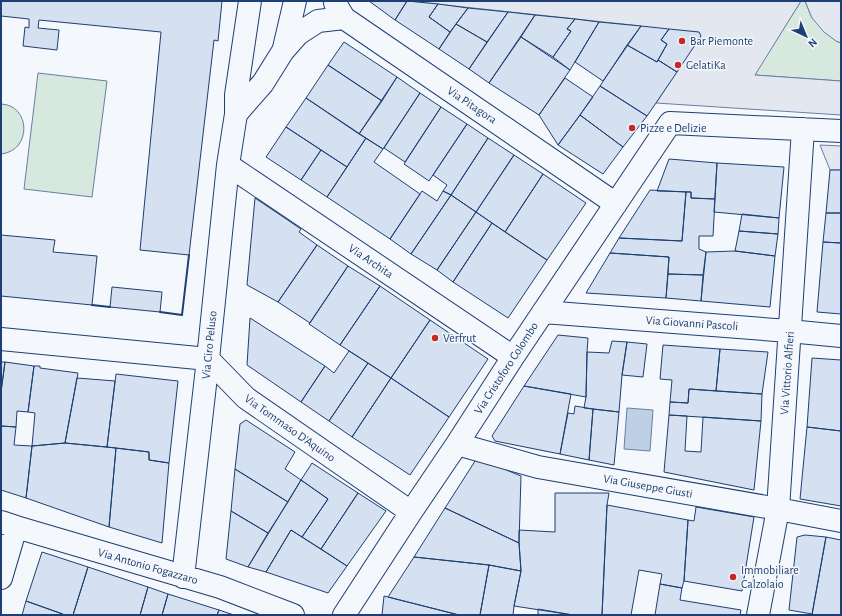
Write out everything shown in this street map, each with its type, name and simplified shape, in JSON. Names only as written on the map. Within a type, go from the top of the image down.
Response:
[{"type":"street","name":"Via Ciro Peluso","points":[[183,577],[228,165],[236,114],[236,96],[250,1]]},
{"type":"street","points":[[283,51],[295,1]]},
{"type":"street","points":[[236,114],[263,83],[283,51],[298,34],[339,10]]},
{"type":"street","name":"Via Pitagora","points":[[339,10],[616,204]]},
{"type":"street","name":"Via Cristoforo Colombo","points":[[344,615],[411,512],[458,444],[543,312],[670,123],[803,129]]},
{"type":"street","points":[[803,129],[841,131]]},
{"type":"street","name":"Via Vittorio Alfieri","points":[[758,615],[778,509],[803,129]]},
{"type":"street","name":"Via Archita","points":[[228,165],[513,358]]},
{"type":"street","name":"Via Giovanni Pascoli","points":[[543,312],[789,330],[841,336]]},
{"type":"street","points":[[1,339],[208,359]]},
{"type":"street","name":"Via Tommaso D'Aquino","points":[[208,359],[246,398],[411,512]]},
{"type":"street","name":"Via Giuseppe Giusti","points":[[458,444],[538,467],[841,521]]},
{"type":"street","points":[[1,578],[9,524]]},
{"type":"street","name":"Via Antonio Fogazzaro","points":[[9,524],[220,587],[293,615]]},
{"type":"shaded area","points":[[408,1],[801,1],[755,75],[841,81],[841,115],[656,103],[680,66],[641,26]]},
{"type":"shaded area","points":[[801,1],[805,1],[812,18],[836,41],[841,43],[841,81],[754,75]]},
{"type":"shaded area","points":[[805,1],[841,1],[841,43],[824,32],[812,18]]},
{"type":"shaded area","points":[[38,73],[107,81],[92,197],[24,189]]},
{"type":"shaded area","points":[[1,104],[11,106],[18,112],[22,119],[24,128],[23,137],[18,145],[11,151],[1,154]]},
{"type":"shaded area","points":[[820,145],[841,146],[841,170],[830,170]]},
{"type":"water","points":[[627,408],[653,410],[650,451],[624,449]]},
{"type":"building","points":[[1,1],[222,1],[218,41],[214,40],[189,255],[140,250],[161,32],[39,20],[38,28],[59,30],[57,50],[23,46],[25,27],[29,28],[29,19],[1,16]]},
{"type":"building","points":[[369,1],[407,1],[395,20]]},
{"type":"building","points":[[407,1],[438,4],[429,17],[450,32],[439,49],[395,20]]},
{"type":"building","points":[[438,4],[468,8],[450,32],[429,17]]},
{"type":"building","points":[[468,8],[508,12],[487,42],[456,24]]},
{"type":"building","points":[[508,12],[535,15],[489,83],[469,69]]},
{"type":"building","points":[[535,15],[575,19],[567,29],[571,31],[553,57],[521,37]]},
{"type":"building","points":[[575,19],[599,22],[570,70],[553,57],[571,31],[567,29]]},
{"type":"building","points":[[599,22],[641,26],[603,81],[575,62]]},
{"type":"building","points":[[456,24],[487,42],[469,69],[439,49]]},
{"type":"building","points":[[641,26],[669,29],[661,40],[667,44],[657,62],[627,45]]},
{"type":"building","points":[[669,29],[699,32],[701,36],[677,72],[658,60],[667,44],[661,40]]},
{"type":"building","points":[[521,37],[570,70],[539,115],[489,83]]},
{"type":"building","points":[[344,42],[397,77],[382,101],[328,65]]},
{"type":"building","points":[[627,45],[657,62],[658,60],[677,72],[647,116],[600,86]]},
{"type":"building","points":[[328,65],[382,101],[359,134],[306,98]]},
{"type":"building","points":[[397,77],[420,93],[383,149],[359,134]]},
{"type":"building","points":[[565,78],[593,97],[558,145],[539,115]]},
{"type":"building","points":[[600,86],[647,116],[623,147],[580,115]]},
{"type":"building","points":[[420,93],[441,107],[405,162],[384,148]]},
{"type":"building","points":[[306,98],[366,138],[347,167],[286,127]]},
{"type":"building","points":[[441,107],[467,124],[429,181],[404,164]]},
{"type":"building","points":[[580,115],[623,147],[603,174],[558,145]]},
{"type":"building","points":[[467,124],[488,138],[451,195],[443,191],[447,185],[433,175]]},
{"type":"building","points":[[286,127],[321,150],[301,180],[266,157]]},
{"type":"building","points":[[366,138],[383,149],[374,162],[420,194],[390,239],[327,197]]},
{"type":"building","points":[[488,138],[514,155],[476,212],[451,195]]},
{"type":"building","points":[[321,150],[347,167],[327,197],[301,180]]},
{"type":"building","points":[[514,155],[543,174],[505,232],[476,212]]},
{"type":"building","points":[[669,159],[717,163],[715,199],[691,198],[691,192],[657,191]]},
{"type":"building","points":[[717,163],[784,167],[779,218],[714,212]]},
{"type":"building","points":[[830,170],[841,170],[841,213],[826,213]]},
{"type":"building","points":[[543,174],[586,203],[547,260],[505,232]]},
{"type":"building","points":[[650,190],[686,192],[682,241],[619,238]]},
{"type":"building","points":[[422,191],[437,201],[443,191],[451,195],[411,254],[390,239]]},
{"type":"building","points":[[686,192],[691,192],[691,198],[715,199],[713,236],[699,236],[699,249],[706,252],[703,275],[668,274],[669,257],[610,253],[619,238],[682,241]]},
{"type":"building","points":[[451,195],[476,212],[437,270],[411,254]]},
{"type":"building","points":[[255,198],[301,229],[299,232],[317,245],[278,302],[247,285]]},
{"type":"building","points":[[476,212],[492,223],[453,282],[437,270]]},
{"type":"building","points":[[826,213],[841,213],[841,243],[823,242]]},
{"type":"building","points":[[742,214],[779,218],[778,234],[739,231]]},
{"type":"building","points":[[492,223],[547,260],[508,318],[453,282]]},
{"type":"building","points":[[739,231],[778,234],[775,256],[735,251]]},
{"type":"building","points":[[1,235],[55,240],[53,252],[97,256],[92,305],[1,296]]},
{"type":"building","points":[[823,242],[841,243],[841,314],[817,312]]},
{"type":"building","points":[[317,245],[348,266],[310,323],[278,302]]},
{"type":"building","points":[[735,251],[775,256],[770,307],[701,301],[706,252]]},
{"type":"building","points":[[610,253],[669,257],[666,298],[586,293]]},
{"type":"building","points":[[348,266],[380,286],[340,345],[309,324]]},
{"type":"building","points":[[668,274],[703,275],[701,301],[666,298]]},
{"type":"building","points":[[380,286],[430,320],[391,378],[340,345]]},
{"type":"building","points":[[112,287],[162,292],[160,312],[110,307]]},
{"type":"building","points":[[250,318],[325,366],[301,402],[247,365]]},
{"type":"building","points":[[430,320],[488,359],[449,417],[391,378]]},
{"type":"building","points":[[558,335],[588,338],[586,397],[524,386]]},
{"type":"building","points":[[612,341],[627,342],[622,375],[619,412],[584,408],[586,397],[587,352],[609,353]]},
{"type":"building","points":[[627,342],[647,344],[643,377],[622,375]]},
{"type":"building","points":[[663,345],[720,349],[716,391],[689,389],[688,403],[670,402],[672,380],[660,379]]},
{"type":"building","points":[[720,349],[768,352],[762,394],[716,391]]},
{"type":"building","points":[[349,351],[368,363],[329,421],[301,402],[325,366],[334,373]]},
{"type":"building","points":[[812,358],[841,360],[841,431],[807,427]]},
{"type":"building","points":[[1,362],[5,362],[1,392]]},
{"type":"building","points":[[5,362],[34,366],[28,412],[17,411],[16,427],[1,426],[1,392]]},
{"type":"building","points":[[368,363],[391,378],[352,437],[329,421]]},
{"type":"building","points":[[34,366],[78,373],[65,443],[32,446],[35,413],[28,412]]},
{"type":"building","points":[[116,374],[178,381],[169,463],[149,460],[149,452],[107,447]]},
{"type":"building","points":[[77,378],[115,381],[107,447],[65,443]]},
{"type":"building","points":[[391,378],[449,417],[410,475],[352,437]]},
{"type":"building","points":[[524,386],[571,394],[560,454],[495,441],[492,436]]},
{"type":"building","points":[[689,389],[762,394],[761,421],[669,415],[670,402],[688,403]]},
{"type":"building","points":[[575,406],[593,409],[589,460],[560,454],[568,413],[574,414]]},
{"type":"building","points":[[593,409],[619,412],[614,465],[589,460]]},
{"type":"building","points":[[669,415],[687,416],[685,451],[701,452],[703,417],[761,421],[754,490],[664,472]]},
{"type":"building","points":[[246,420],[295,452],[285,469],[301,480],[288,502],[235,469],[240,424]]},
{"type":"building","points":[[1,426],[16,427],[14,445],[32,446],[26,498],[1,490]]},
{"type":"building","points":[[807,427],[841,431],[841,506],[800,499]]},
{"type":"building","points":[[65,443],[116,448],[109,527],[26,498],[32,446]]},
{"type":"building","points":[[116,448],[149,452],[149,460],[169,463],[162,543],[109,527]]},
{"type":"building","points":[[477,458],[521,476],[519,543],[445,508]]},
{"type":"building","points":[[312,463],[358,493],[321,549],[302,537],[328,499],[301,480]]},
{"type":"building","points":[[235,469],[288,502],[268,533],[231,511]]},
{"type":"building","points":[[301,480],[328,499],[302,537],[291,530],[266,572],[248,567]]},
{"type":"building","points":[[358,493],[386,511],[347,566],[321,549]]},
{"type":"building","points":[[555,493],[609,493],[607,505],[602,615],[573,615],[514,606],[521,571],[519,530],[555,532]]},
{"type":"building","points":[[607,505],[688,520],[684,581],[682,588],[660,584],[662,574],[639,570],[631,615],[602,615]]},
{"type":"building","points":[[696,507],[754,517],[742,591],[684,581],[688,520],[694,521]]},
{"type":"building","points":[[445,508],[519,543],[521,571],[489,565],[414,557]]},
{"type":"building","points":[[231,511],[268,533],[248,567],[226,559]]},
{"type":"building","points":[[291,530],[347,566],[328,593],[266,572]]},
{"type":"building","points":[[805,535],[826,537],[812,614],[789,610],[797,537]]},
{"type":"building","points":[[826,537],[841,540],[841,615],[812,615]]},
{"type":"building","points":[[42,552],[88,567],[73,615],[65,615],[26,601]]},
{"type":"building","points":[[414,557],[489,565],[480,615],[459,615],[388,597]]},
{"type":"building","points":[[489,565],[521,571],[513,615],[480,615]]},
{"type":"building","points":[[88,567],[148,587],[140,615],[73,615]]},
{"type":"building","points":[[660,584],[682,588],[680,600],[741,610],[740,615],[655,615]]},
{"type":"building","points":[[148,587],[168,594],[162,615],[140,615]]},
{"type":"building","points":[[168,594],[219,610],[217,615],[162,615]]},
{"type":"building","points":[[384,596],[388,597],[459,615],[382,615]]},
{"type":"building","points":[[26,601],[63,614],[63,615],[22,615]]},
{"type":"building","points":[[538,609],[573,615],[538,615]]},
{"type":"building","points":[[219,610],[234,615],[217,615]]},
{"type":"wall","points":[[160,312],[182,315],[189,255]]},
{"type":"wall","points":[[92,305],[110,307]]},
{"type":"place","name":"Bar Piemonte","points":[[682,41]]},
{"type":"place","name":"GelatiKa","points":[[678,65]]},
{"type":"place","name":"Pizze e Delizie","points":[[632,128]]},
{"type":"place","name":"Verfrut","points":[[435,338]]},
{"type":"place","name":"Immobiliare Calzolaio","points":[[733,577]]}]
